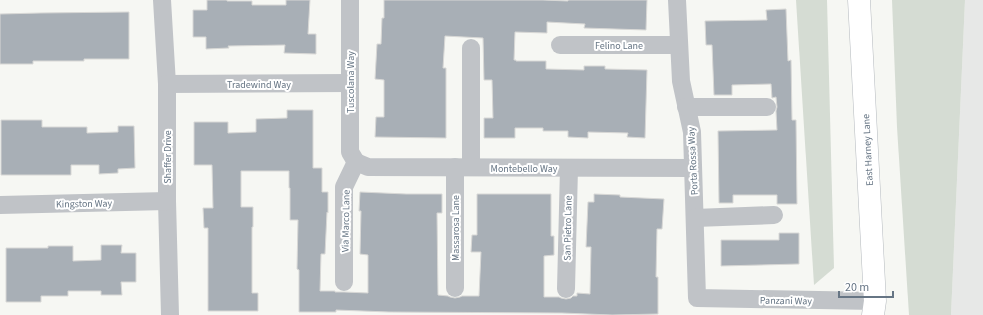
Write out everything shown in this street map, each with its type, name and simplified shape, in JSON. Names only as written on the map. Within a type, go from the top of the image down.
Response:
[{"type":"main road","name":"East Harney Lane","points":[[859,0],[876,310]]},
{"type":"street","name":"Shaffer Drive","points":[[162,0],[167,84],[167,201],[170,315]]},
{"type":"street","name":"Tuscolana Way","points":[[350,0],[350,152],[356,162]]},
{"type":"street","name":"Porta Rossa Way","points":[[680,0],[678,45],[680,81],[692,132],[697,298]]},
{"type":"street","name":"Felino Lane","points":[[560,45],[678,45]]},
{"type":"street","name":"Massarosa Lane","points":[[455,288],[471,48]]},
{"type":"street","name":"Tradewind Way","points":[[167,84],[350,83]]},
{"type":"street","points":[[686,107],[767,107]]},
{"type":"street","name":"Montebello Way","points":[[356,162],[368,167],[693,168]]},
{"type":"street","name":"Via Marco Lane","points":[[344,282],[344,187],[356,162]]},
{"type":"street","name":"San Pietro Lane","points":[[566,289],[569,168]]},
{"type":"street","name":"Kingston Way","points":[[0,205],[167,201]]},
{"type":"street","points":[[695,218],[774,215]]},
{"type":"street","name":"Panzani Way","points":[[697,298],[876,310]]},
{"type":"shaded area","points":[[796,0],[827,0],[834,268],[814,285]]},
{"type":"shaded area","points":[[892,0],[965,0],[951,315],[909,315],[897,127]]},
{"type":"shaded area","points":[[965,0],[983,0],[983,315],[951,315]]},
{"type":"building","points":[[207,0],[252,1],[252,5],[286,5],[286,0],[310,0],[308,34],[316,34],[316,54],[284,53],[285,45],[228,46],[229,48],[206,49],[206,37],[193,37],[193,10],[207,10]]},
{"type":"building","points":[[384,0],[647,0],[646,30],[584,28],[585,24],[547,22],[547,33],[515,32],[514,60],[546,61],[546,69],[584,70],[584,66],[605,66],[605,69],[647,70],[645,138],[627,137],[628,133],[588,132],[588,138],[568,137],[568,131],[543,131],[543,128],[515,128],[515,138],[484,138],[484,118],[493,118],[492,80],[484,80],[483,38],[445,36],[443,68],[446,68],[446,138],[375,137],[376,117],[384,117],[384,80],[375,79],[377,44],[381,44],[382,18],[384,18]]},
{"type":"building","points":[[786,9],[788,61],[791,60],[792,120],[796,120],[797,204],[777,204],[777,195],[733,195],[733,203],[719,203],[718,131],[777,130],[777,107],[776,97],[772,98],[771,84],[732,85],[732,95],[714,95],[712,45],[706,45],[705,21],[767,20],[766,10]]},
{"type":"building","points":[[129,12],[129,59],[84,59],[84,61],[33,61],[33,64],[0,64],[0,14]]},
{"type":"building","points":[[287,110],[313,110],[313,168],[322,168],[322,192],[328,192],[325,254],[321,254],[320,291],[368,293],[368,255],[360,254],[360,192],[442,194],[442,213],[437,213],[438,295],[455,298],[462,296],[479,296],[481,252],[471,252],[472,235],[477,235],[477,194],[551,194],[551,236],[554,236],[554,255],[544,256],[544,297],[559,297],[566,299],[577,296],[577,293],[590,294],[591,247],[586,247],[588,202],[594,202],[594,194],[620,195],[620,197],[664,199],[662,229],[657,229],[656,277],[658,277],[658,314],[612,315],[336,310],[336,312],[299,312],[299,270],[297,269],[298,220],[290,220],[289,171],[241,171],[241,207],[253,207],[252,293],[258,293],[258,311],[208,311],[208,228],[204,228],[203,208],[213,208],[212,165],[194,165],[194,122],[228,122],[228,133],[256,132],[256,119],[287,118]]},
{"type":"building","points":[[1,120],[42,120],[42,127],[87,127],[87,133],[118,132],[118,126],[134,126],[135,168],[118,169],[118,173],[99,174],[99,165],[71,165],[71,175],[1,175]]},
{"type":"building","points":[[779,233],[799,233],[799,264],[721,266],[721,240],[779,240]]},
{"type":"building","points":[[101,245],[122,245],[121,253],[136,253],[136,282],[121,282],[122,295],[101,295],[101,291],[68,291],[68,296],[41,296],[41,302],[6,302],[6,248],[48,248],[48,246],[73,246],[73,261],[101,260]]}]
